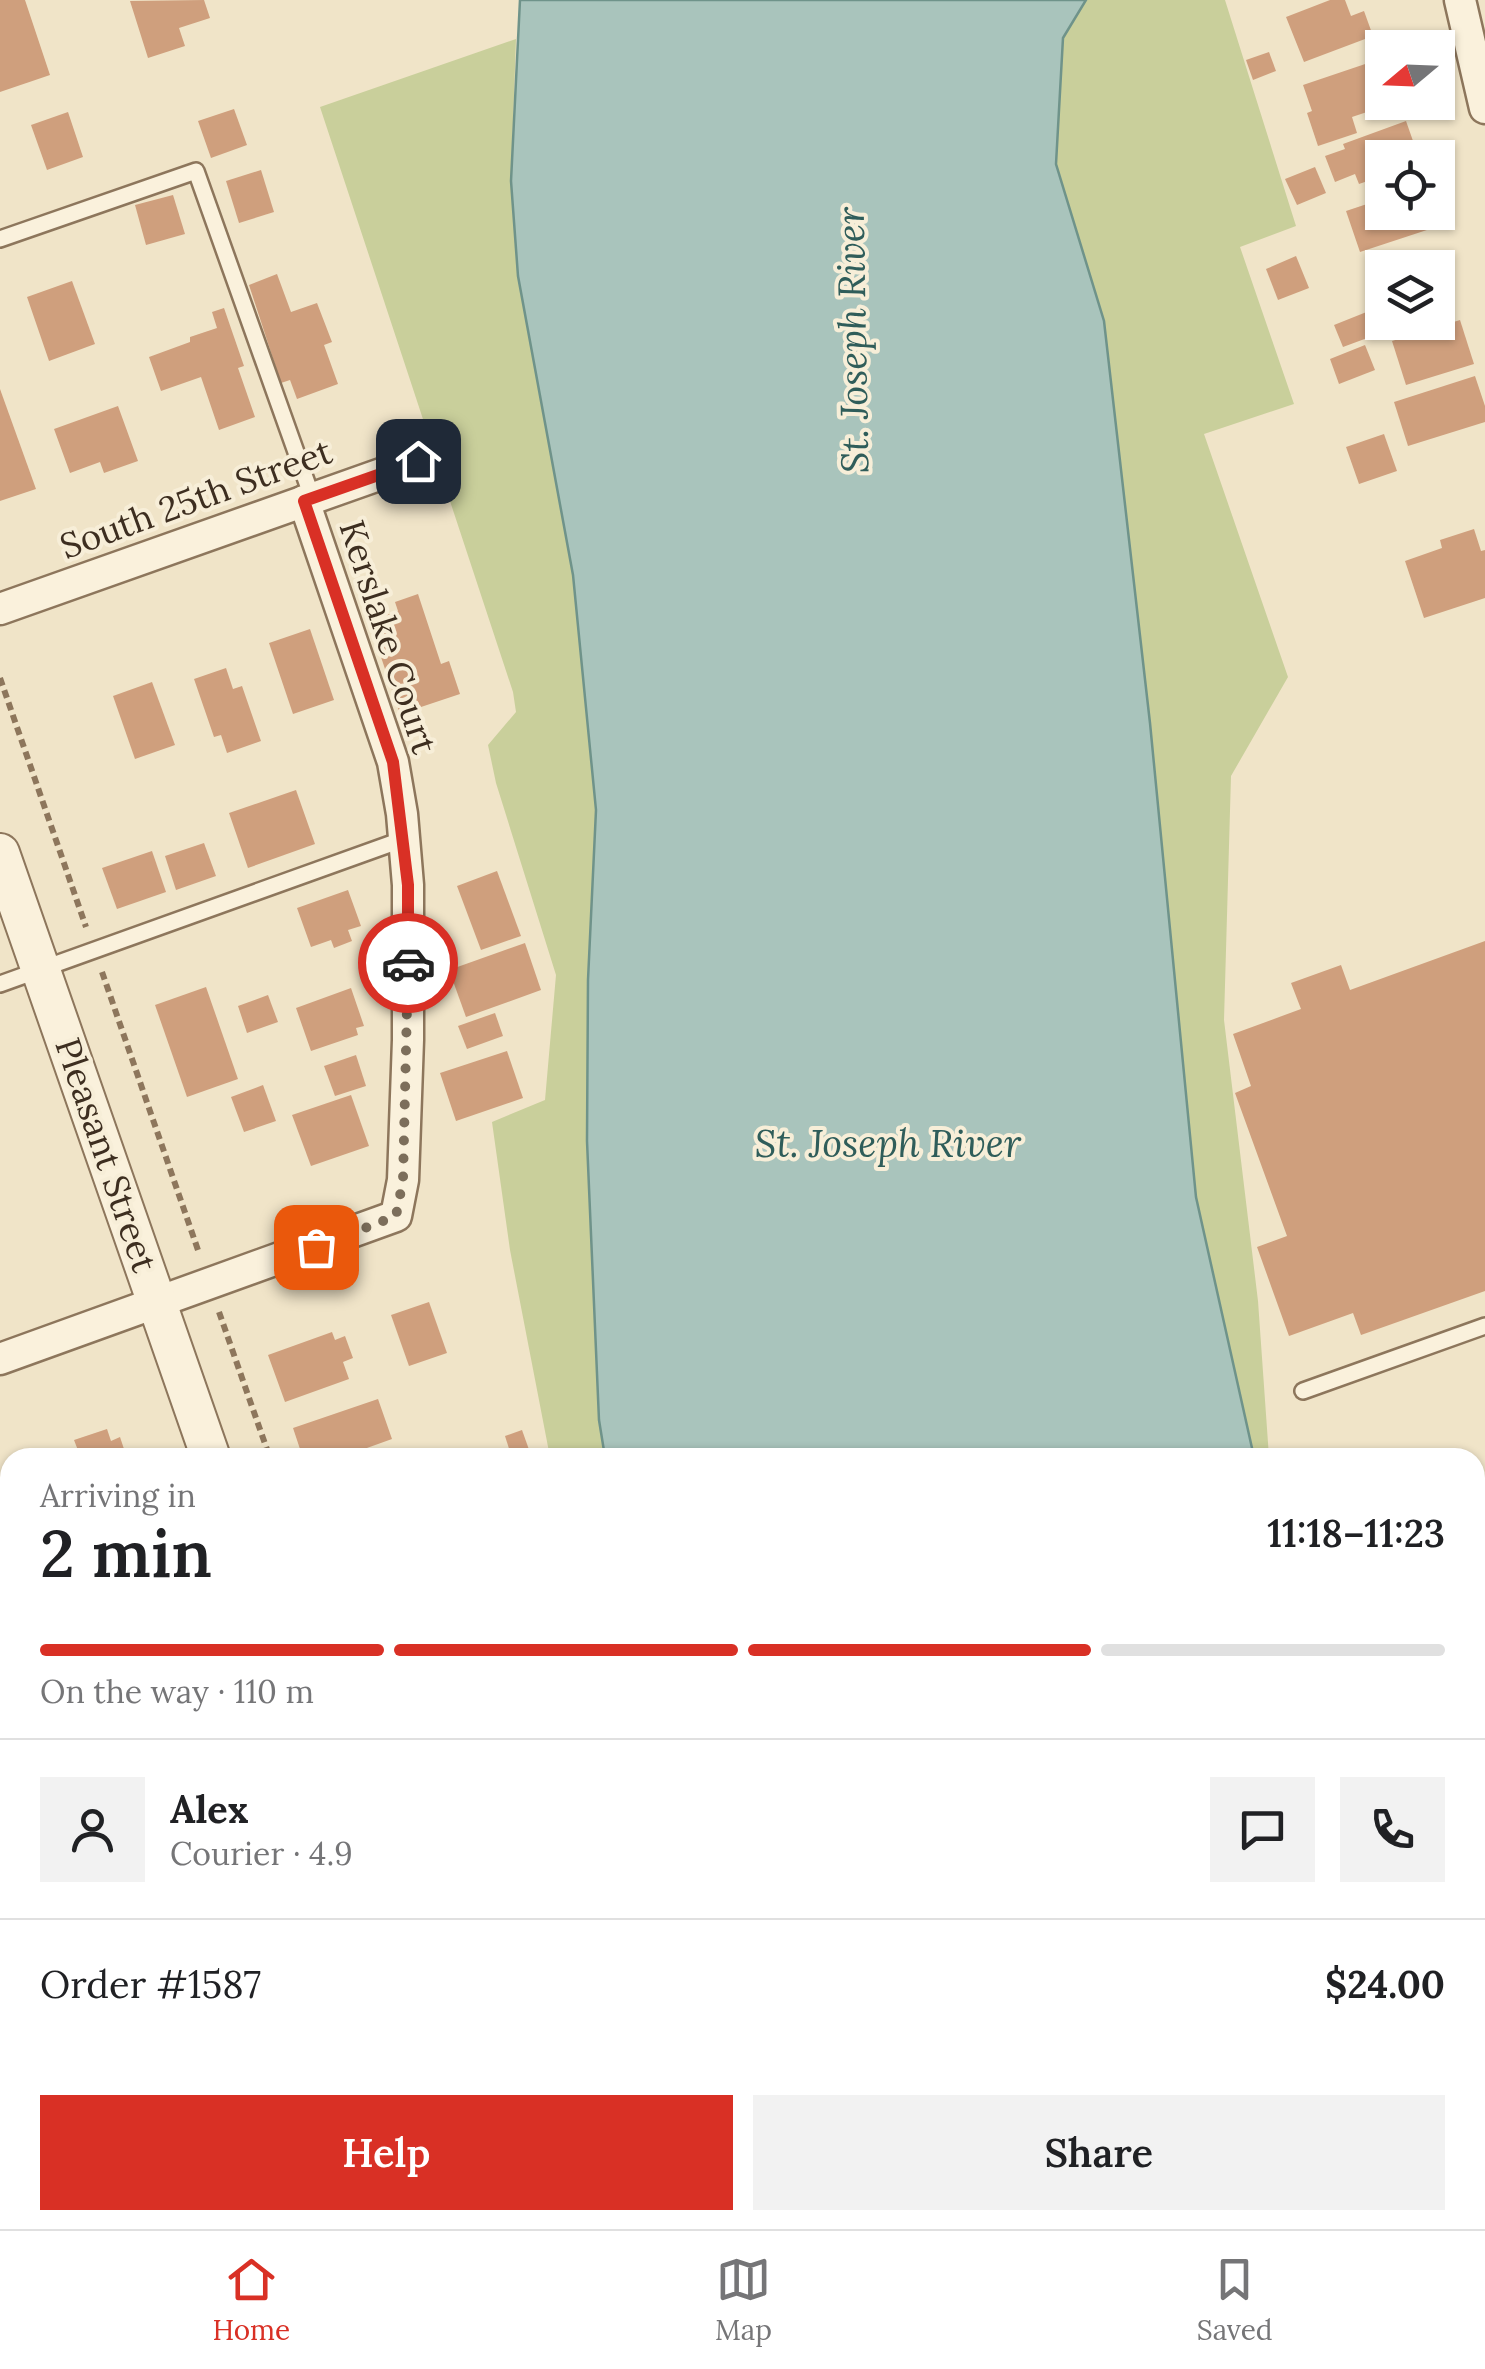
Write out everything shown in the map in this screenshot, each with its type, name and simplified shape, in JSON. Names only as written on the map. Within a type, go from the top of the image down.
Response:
[{"type":"street","points":[[1460,0],[1485,108]]},
{"type":"street","name":"South 25th Street","points":[[0,608],[418,461]]},
{"type":"street","name":"Kerslake Court","points":[[156,1303],[396,1216],[403,1180],[408,1040],[408,885],[404,840],[393,762],[308,499]]},
{"type":"street","name":"Pleasant Street","points":[[0,853],[208,1448]]},
{"type":"street","points":[[0,1359],[156,1303]]},
{"type":"lane","points":[[0,239],[196,171],[308,499]]},
{"type":"lane","points":[[0,984],[404,840]]},
{"type":"lane","points":[[1303,1391],[1485,1326]]},
{"type":"path","points":[[222,1320],[267,1448]]},
{"type":"green space","points":[[1086,0],[1225,0],[1296,226],[1240,247],[1294,404],[1204,434],[1288,677],[1231,776],[1224,1020],[1258,1301],[1268,1448],[1252,1448],[1196,1197],[1150,723],[1104,321],[1056,164],[1063,38]]},
{"type":"green space","points":[[516,39],[511,181],[518,276],[573,575],[596,810],[588,980],[587,1141],[599,1420],[604,1448],[548,1448],[510,1250],[492,1122],[545,1100],[556,975],[496,783],[488,745],[516,712],[513,692],[320,107]]},
{"type":"water","name":"St. Joseph River","points":[[520,0],[1086,0],[1063,38],[1056,164],[1104,321],[1150,723],[1196,1197],[1252,1448],[604,1448],[599,1420],[587,1141],[588,980],[596,810],[573,575],[518,276],[511,181]]},
{"type":"building","points":[[0,0],[25,0],[50,75],[0,92]]},
{"type":"building","points":[[204,0],[210,18],[179,28],[185,46],[148,58],[130,1]]},
{"type":"building","points":[[1330,0],[1345,0],[1351,16],[1364,11],[1371,30],[1365,30],[1365,39],[1304,62],[1286,17]]},
{"type":"building","points":[[1269,52],[1276,71],[1253,80],[1246,60]]},
{"type":"building","points":[[1365,64],[1365,113],[1352,117],[1357,133],[1318,146],[1303,85]]},
{"type":"building","points":[[234,109],[247,145],[211,158],[198,121]]},
{"type":"building","points":[[68,112],[83,157],[47,170],[31,125]]},
{"type":"building","points":[[1406,121],[1413,140],[1365,140],[1365,182],[1359,184],[1355,174],[1335,182],[1325,156],[1345,149],[1343,144]]},
{"type":"building","points":[[1315,167],[1326,193],[1297,205],[1285,179]]},
{"type":"building","points":[[261,170],[274,212],[239,223],[226,181]]},
{"type":"building","points":[[173,195],[185,234],[146,245],[135,205]]},
{"type":"building","points":[[1365,205],[1365,230],[1427,230],[1360,252],[1346,211]]},
{"type":"building","points":[[1296,256],[1309,288],[1278,300],[1266,269]]},
{"type":"building","points":[[277,274],[291,312],[317,303],[332,342],[324,345],[338,384],[297,399],[290,380],[281,383],[249,285]]},
{"type":"building","points":[[72,281],[95,344],[49,361],[27,297]]},
{"type":"building","points":[[224,308],[244,366],[238,368],[255,417],[219,430],[201,377],[161,391],[149,357],[217,328],[212,312]]},
{"type":"building","points":[[1365,313],[1365,339],[1343,347],[1334,325]]},
{"type":"building","points":[[1460,320],[1474,364],[1406,385],[1392,341],[1455,340],[1455,322]]},
{"type":"building","points":[[1365,345],[1375,370],[1339,384],[1330,359]]},
{"type":"building","points":[[1475,376],[1485,406],[1485,422],[1408,446],[1394,402]]},
{"type":"building","points":[[0,389],[36,489],[0,501]]},
{"type":"building","points":[[118,406],[138,461],[104,473],[100,462],[70,473],[54,429]]},
{"type":"building","points":[[1384,434],[1397,471],[1359,484],[1346,447]]},
{"type":"building","points":[[1474,529],[1481,551],[1485,550],[1485,598],[1424,618],[1405,561],[1442,548],[1440,540]]},
{"type":"building","points":[[418,594],[441,664],[449,661],[460,694],[400,714],[369,621],[398,611],[395,602]]},
{"type":"building","points":[[310,629],[334,700],[293,714],[269,643]]},
{"type":"building","points":[[226,668],[233,689],[242,686],[261,741],[227,753],[221,735],[214,737],[194,679]]},
{"type":"building","points":[[152,682],[175,745],[135,759],[113,696]]},
{"type":"building","points":[[296,790],[315,844],[248,868],[229,813]]},
{"type":"building","points":[[204,843],[216,876],[176,890],[165,856]]},
{"type":"building","points":[[152,851],[166,892],[117,909],[102,868]]},
{"type":"building","points":[[497,871],[521,936],[481,950],[457,886]]},
{"type":"building","points":[[348,890],[361,926],[348,930],[352,941],[334,948],[331,940],[311,947],[297,908]]},
{"type":"building","points":[[1485,941],[1485,1291],[1361,1335],[1353,1313],[1289,1336],[1257,1247],[1287,1236],[1235,1093],[1251,1086],[1233,1034],[1301,1009],[1291,983],[1341,965],[1350,990]]},
{"type":"building","points":[[525,943],[541,990],[466,1017],[449,970]]},
{"type":"building","points":[[206,987],[238,1079],[187,1097],[155,1005]]},
{"type":"building","points":[[351,988],[364,1026],[356,1028],[358,1035],[311,1051],[296,1008]]},
{"type":"building","points":[[268,995],[278,1022],[247,1033],[238,1006]]},
{"type":"building","points":[[495,1013],[503,1036],[467,1049],[458,1026]]},
{"type":"building","points":[[507,1051],[523,1098],[456,1121],[440,1073]]},
{"type":"building","points":[[356,1055],[366,1086],[335,1096],[324,1066]]},
{"type":"building","points":[[263,1085],[276,1121],[244,1132],[231,1097]]},
{"type":"building","points":[[351,1095],[369,1146],[311,1166],[292,1115]]},
{"type":"building","points":[[429,1302],[447,1353],[409,1366],[391,1315]]},
{"type":"building","points":[[332,1332],[335,1340],[345,1336],[353,1358],[343,1362],[349,1379],[285,1402],[268,1355]]},
{"type":"building","points":[[378,1399],[392,1439],[367,1448],[300,1448],[293,1428]]},
{"type":"building","points":[[107,1429],[111,1441],[120,1437],[124,1448],[77,1448],[74,1440]]},
{"type":"building","points":[[522,1430],[528,1448],[509,1448],[505,1436]]},
{"type":"way so far","points":[[316,1247],[396,1216],[403,1180],[408,963]]},
{"type":"route","points":[[408,963],[408,885],[393,762],[304,501],[418,461]]}]
